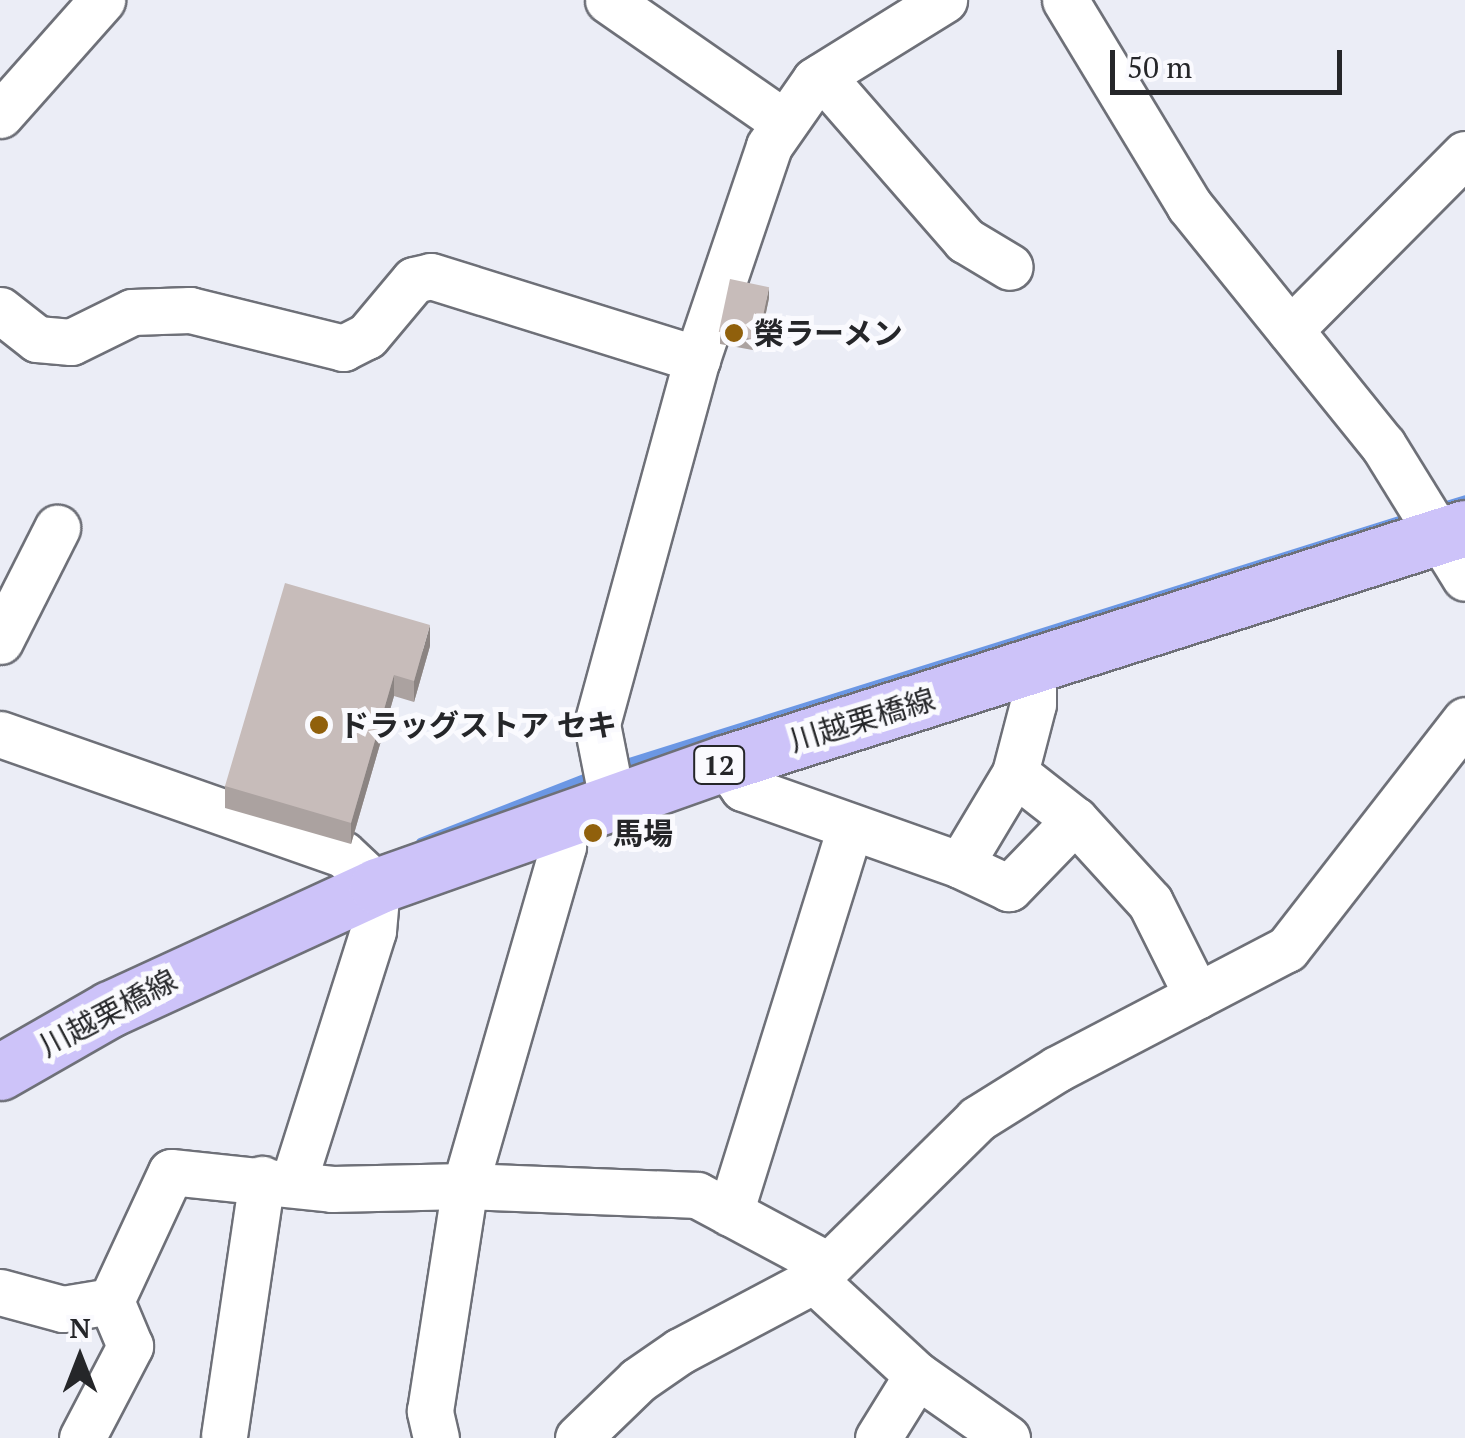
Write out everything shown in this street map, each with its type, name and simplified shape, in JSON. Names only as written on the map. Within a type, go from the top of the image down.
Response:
[{"type":"main road","name":"川越栗橋線","points":[[0,1072],[110,1009],[377,886],[612,800],[1033,666],[1455,548]]},
{"type":"street","points":[[0,114],[102,0]]},
{"type":"street","points":[[608,0],[782,121]]},
{"type":"street","points":[[612,800],[597,724],[732,244],[782,121],[822,76],[944,0]]},
{"type":"street","points":[[1065,0],[1189,205],[1382,445],[1455,548]]},
{"type":"street","points":[[822,76],[965,240],[1010,266]]},
{"type":"street","points":[[1290,330],[1465,154]]},
{"type":"street","points":[[0,310],[37,340],[71,342],[132,312],[190,310],[343,348],[367,336],[414,280],[431,276],[697,360]]},
{"type":"street","points":[[0,641],[57,528]]},
{"type":"street","points":[[960,865],[1015,773],[1032,704],[1033,666]]},
{"type":"street","points":[[578,1438],[638,1380],[680,1351],[821,1273],[977,1119],[1287,949],[1465,720]]},
{"type":"street","points":[[0,734],[343,854],[377,886],[373,931],[278,1181],[224,1436]]},
{"type":"street","points":[[724,763],[743,788],[849,830],[960,865],[1009,888],[1074,820]]},
{"type":"street","points":[[1015,773],[1074,820],[1150,902],[1197,996]]},
{"type":"street","points":[[436,1438],[430,1411],[465,1186],[563,846],[559,820]]},
{"type":"street","points":[[730,1212],[849,830]]},
{"type":"street","points":[[82,1438],[130,1346],[111,1301],[171,1172],[332,1189],[465,1186],[697,1194],[821,1273],[917,1375],[1007,1438]]},
{"type":"street","points":[[0,1292],[63,1309],[111,1301]]},
{"type":"street","points":[[878,1438],[917,1375]]},
{"type":"building","points":[[730,279],[769,287],[758,340],[719,332]]},
{"type":"building","points":[[285,583],[430,625],[414,681],[394,675],[351,823],[225,786]]},
{"type":"waterway","points":[[1436,508],[1465,499]]},
{"type":"waterway","points":[[616,766],[1412,516]]},
{"type":"waterway","points":[[420,842],[592,775]]},
{"type":"place","name":"榮ラーメン","points":[[734,333]]},
{"type":"place","name":"ドラッグストア セキ","points":[[319,725]]},
{"type":"place","name":"馬場","points":[[593,833]]}]
